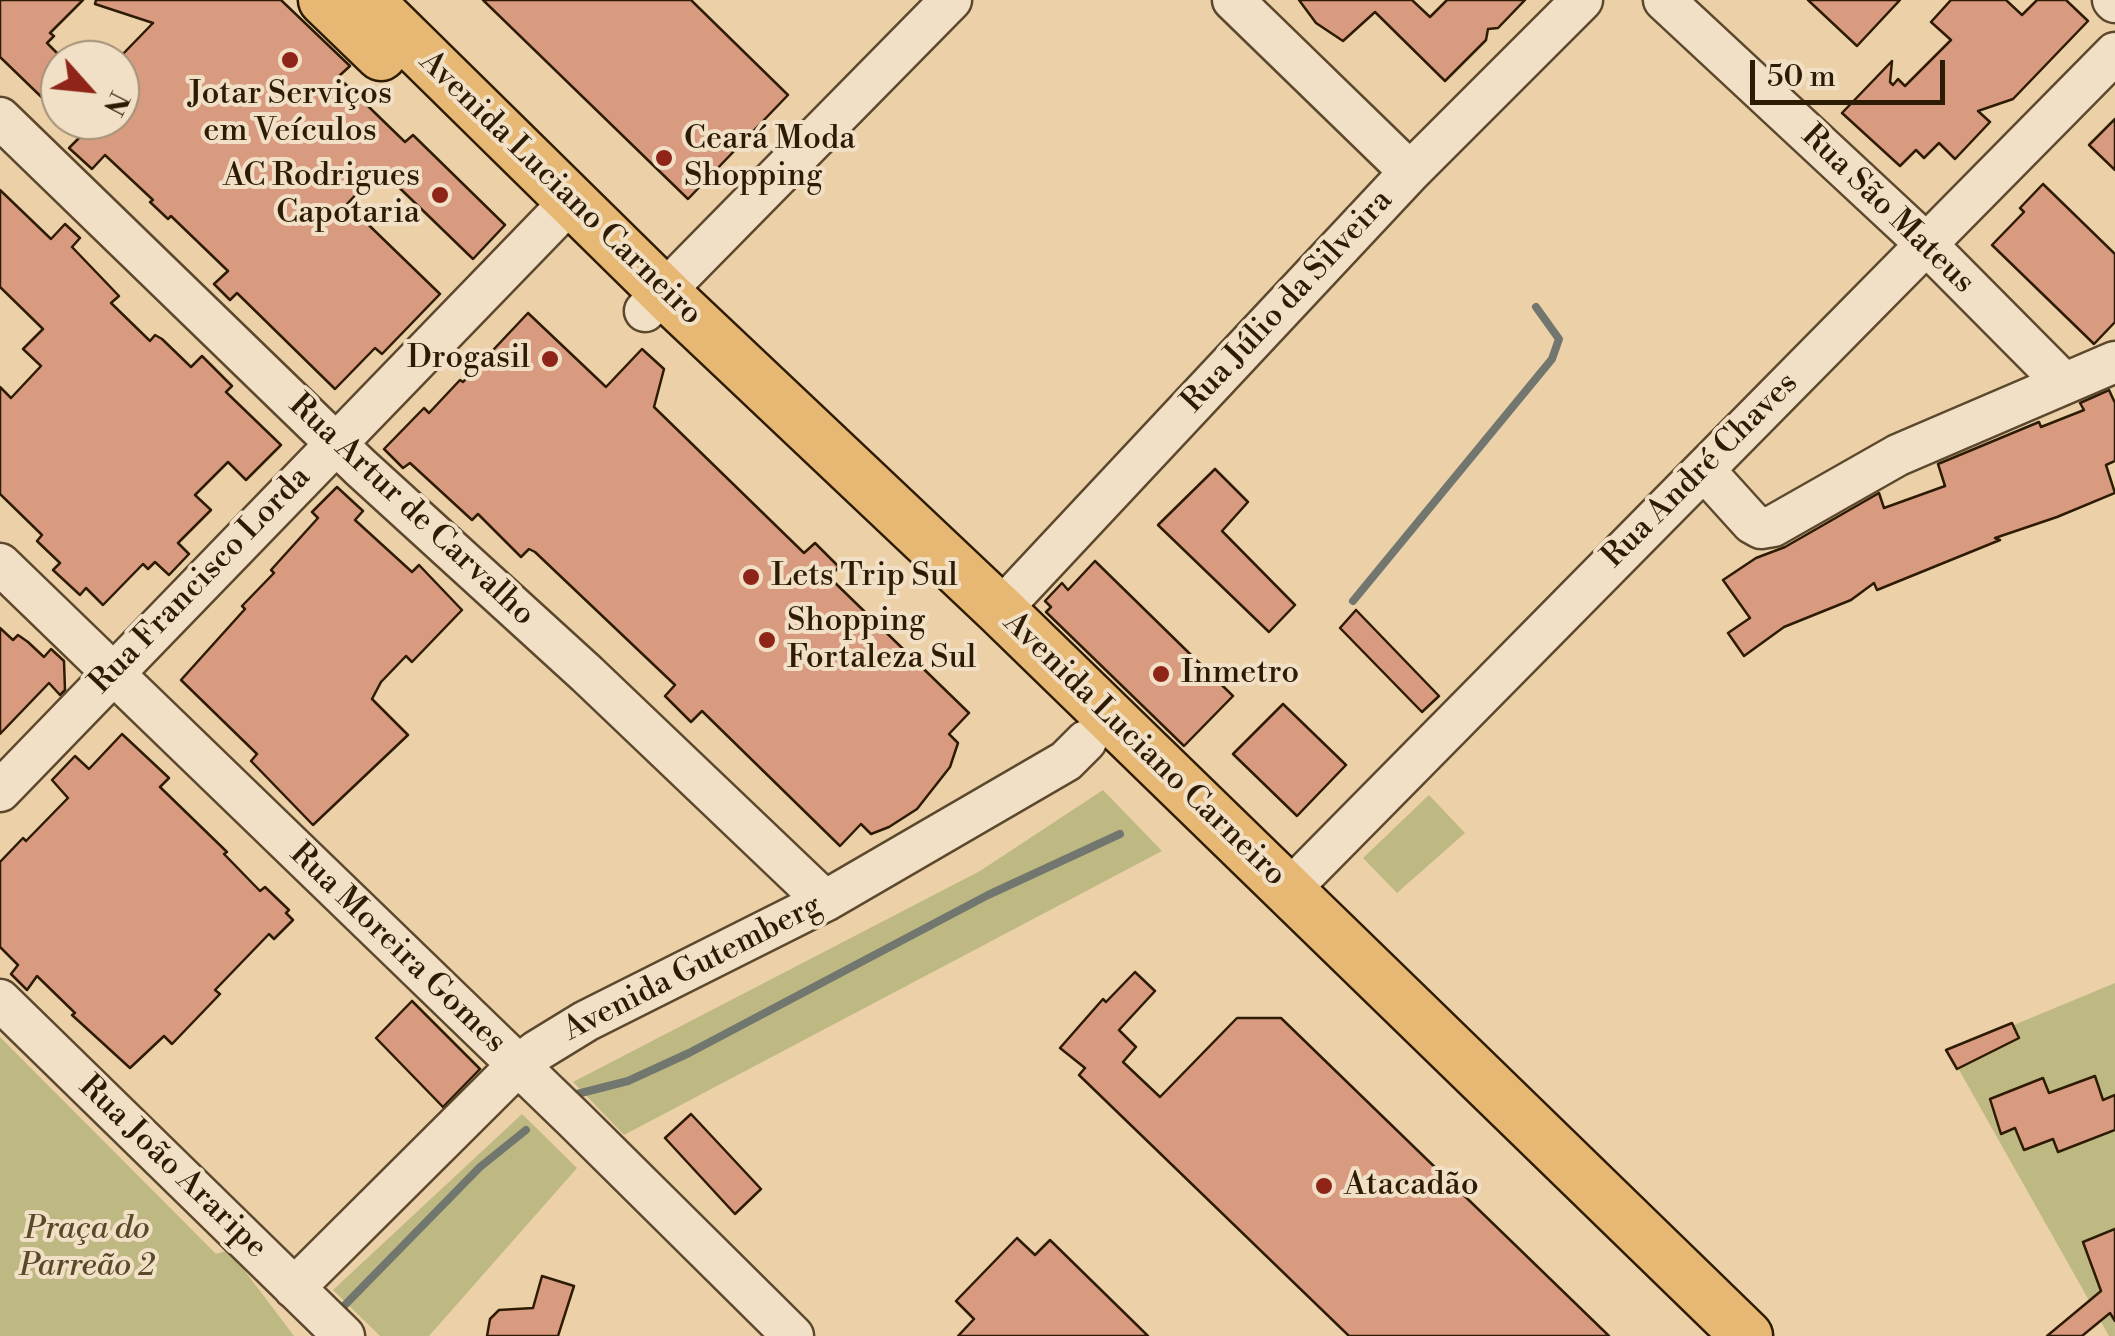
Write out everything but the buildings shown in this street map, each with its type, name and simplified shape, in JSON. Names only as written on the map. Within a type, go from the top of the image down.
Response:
[{"type":"main road","name":"Avenida Luciano Carneiro","points":[[324,0],[562,211],[1086,741],[1162,791],[1288,891],[1747,1336]]},
{"type":"main road","name":"Avenida Luciano Carneiro","points":[[372,2],[562,211]]},
{"type":"main road","name":"Avenida Luciano Carneiro","points":[[654,301],[1000,610],[1162,791],[1702,1336]]},
{"type":"street","points":[[654,301],[951,0]]},
{"type":"street","points":[[1233,0],[1410,172]]},
{"type":"street","name":"Rua Júlio da Silveira","points":[[1000,610],[1410,172],[1582,0]]},
{"type":"street","name":"Rua São Mateus","points":[[1664,0],[1925,243],[2064,383]]},
{"type":"street","name":"Rua André Chaves","points":[[1288,891],[2115,52]]},
{"type":"street","name":"Rua Artur de Carvalho","points":[[0,118],[335,443],[587,674],[825,901]]},
{"type":"street","name":"Rua Francisco Lorda","points":[[0,791],[562,211]]},
{"type":"street","points":[[1704,470],[1752,523],[1761,528],[1773,526],[1898,455],[2115,362]]},
{"type":"street","name":"Rua Moreira Gomes","points":[[0,564],[793,1336]]},
{"type":"street","name":"Avenida Gutemberg","points":[[303,1297],[517,1066],[586,1021],[825,901],[1066,761],[1086,741]]},
{"type":"street","name":"Rua João Araripe","points":[[0,1000],[344,1336]]},
{"type":"green space","points":[[1103,790],[1162,851],[624,1135],[573,1082],[980,871]]},
{"type":"green space","points":[[1429,795],[1465,833],[1397,893],[1363,858]]},
{"type":"green space","points":[[2115,983],[2115,1336],[2109,1336],[1949,1052]]},
{"type":"green space","name":"Praça do Parreão 2","points":[[0,1037],[216,1254],[229,1250],[294,1336],[0,1336]]},
{"type":"green space","points":[[522,1114],[577,1168],[429,1336],[380,1336],[333,1290]]},
{"type":"waterway","points":[[1353,601],[1552,359],[1559,339],[1536,307]]},
{"type":"waterway","points":[[577,1094],[628,1081],[689,1053],[988,895],[1120,834]]},
{"type":"waterway","points":[[336,1314],[480,1167],[526,1130]]},
{"type":"place","name":"Jotar Serviços em Veículos","points":[[290,60]]},
{"type":"place","name":"Ceará Moda Shopping","points":[[664,158]]},
{"type":"place","name":"AC Rodrigues Capotaria","points":[[440,195]]},
{"type":"place","name":"Drogasil","points":[[550,359]]},
{"type":"place","name":"Lets Trip Sul","points":[[751,577]]},
{"type":"place","name":"Shopping Fortaleza Sul","points":[[767,640]]},
{"type":"place","name":"Inmetro","points":[[1161,674]]},
{"type":"place","name":"Atacadão","points":[[1324,1186]]}]
